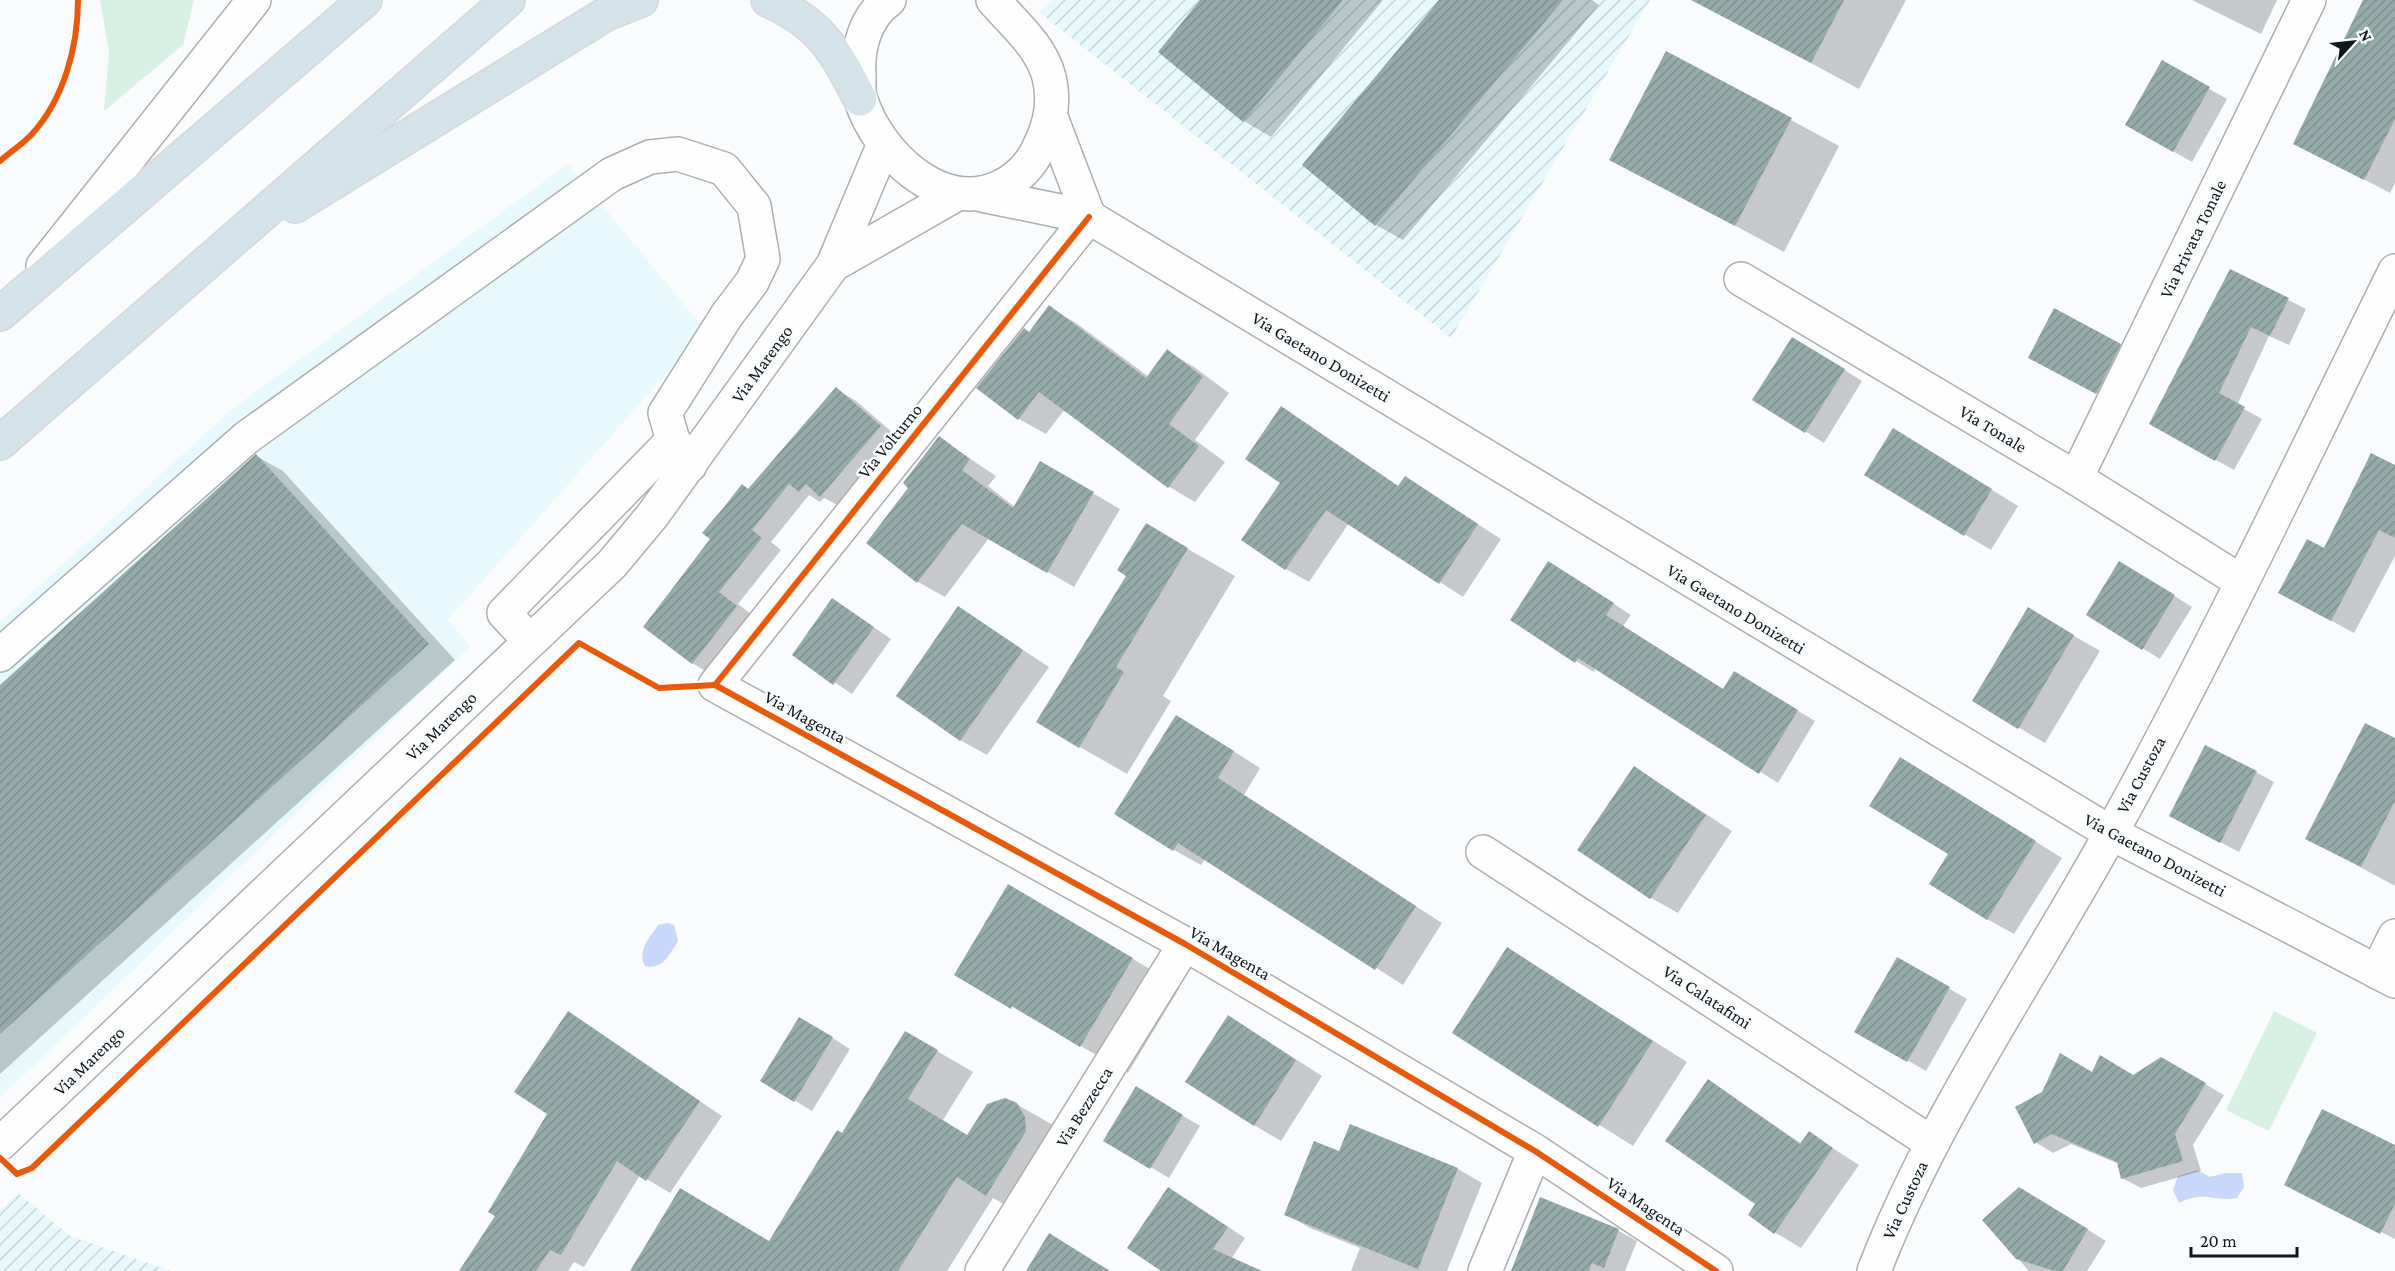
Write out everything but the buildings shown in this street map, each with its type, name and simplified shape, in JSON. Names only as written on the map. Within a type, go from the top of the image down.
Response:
[{"type":"highway","points":[[7,308],[365,0]]},
{"type":"highway","points":[[0,443],[508,0]]},
{"type":"highway","points":[[217,254],[606,14],[641,0]]},
{"type":"highway","points":[[768,0],[789,9],[819,33],[838,55],[860,99]]},
{"type":"street","points":[[7,308],[254,0]]},
{"type":"street","points":[[993,0],[1031,43],[1049,77],[1052,120],[1089,217]]},
{"type":"street","name":"Via Privata Tonale","points":[[2076,477],[2309,0]]},
{"type":"street","points":[[860,99],[858,65],[862,37],[882,3]]},
{"type":"street","name":"Via Gaetano Donizetti","points":[[860,99],[884,144],[908,169],[929,184],[969,195],[1089,217],[2111,833],[2386,976]]},
{"type":"street","name":"Via Marengo","points":[[833,265],[969,195],[1013,182],[1036,155],[1052,120]]},
{"type":"street","name":"Via Marengo","points":[[0,1144],[612,564],[652,516],[681,452],[833,265],[884,144]]},
{"type":"street","points":[[0,655],[246,438],[612,174],[650,157],[678,154],[724,169],[754,206],[763,259],[752,282],[727,315],[665,413],[681,452],[504,613],[530,641]]},
{"type":"street","name":"Via Volturno","points":[[715,685],[1089,217]]},
{"type":"street","name":"Via Custoza","points":[[1874,1271],[1893,1222],[1932,1143],[2111,833],[2242,582],[2395,271]]},
{"type":"street","name":"Via Tonale","points":[[1741,279],[2076,477],[2242,582]]},
{"type":"street","name":"Via Magenta","points":[[715,685],[1185,944],[1535,1151],[1716,1271]]},
{"type":"street","name":"Via Calatafimi","points":[[1484,852],[1932,1143]]},
{"type":"street","points":[[2386,976],[2395,936]]},
{"type":"street","name":"Via Bezzecca","points":[[982,1271],[1185,944]]},
{"type":"street","points":[[1485,1271],[1535,1151]]},
{"type":"shaded area","points":[[1053,0],[1650,0],[1451,338],[1039,12]]},
{"type":"shaded area","points":[[568,164],[705,330],[448,620],[470,646],[0,1098],[0,622],[232,409]]},
{"type":"shaded area","points":[[18,1193],[70,1236],[171,1271],[0,1271],[0,1210]]},
{"type":"green space","points":[[100,0],[194,0],[183,45],[104,111],[109,53]]},
{"type":"green space","points":[[2274,1011],[2317,1033],[2269,1131],[2226,1110]]},
{"type":"water","points":[[667,923],[674,925],[678,941],[661,964],[645,966],[642,955],[645,945],[658,925]]},
{"type":"water","points":[[2197,1170],[2210,1177],[2225,1173],[2242,1173],[2244,1187],[2237,1198],[2195,1197],[2179,1203],[2173,1190],[2178,1176]]},
{"type":"cycle path","points":[[0,161],[32,134],[53,105],[72,53],[78,0]]},
{"type":"cycle path","points":[[715,685],[1089,217]]},
{"type":"cycle path","points":[[0,1158],[17,1174],[32,1168],[579,643],[659,688],[715,685]]},
{"type":"cycle path","points":[[715,685],[1185,944],[1535,1151],[1716,1271]]}]
